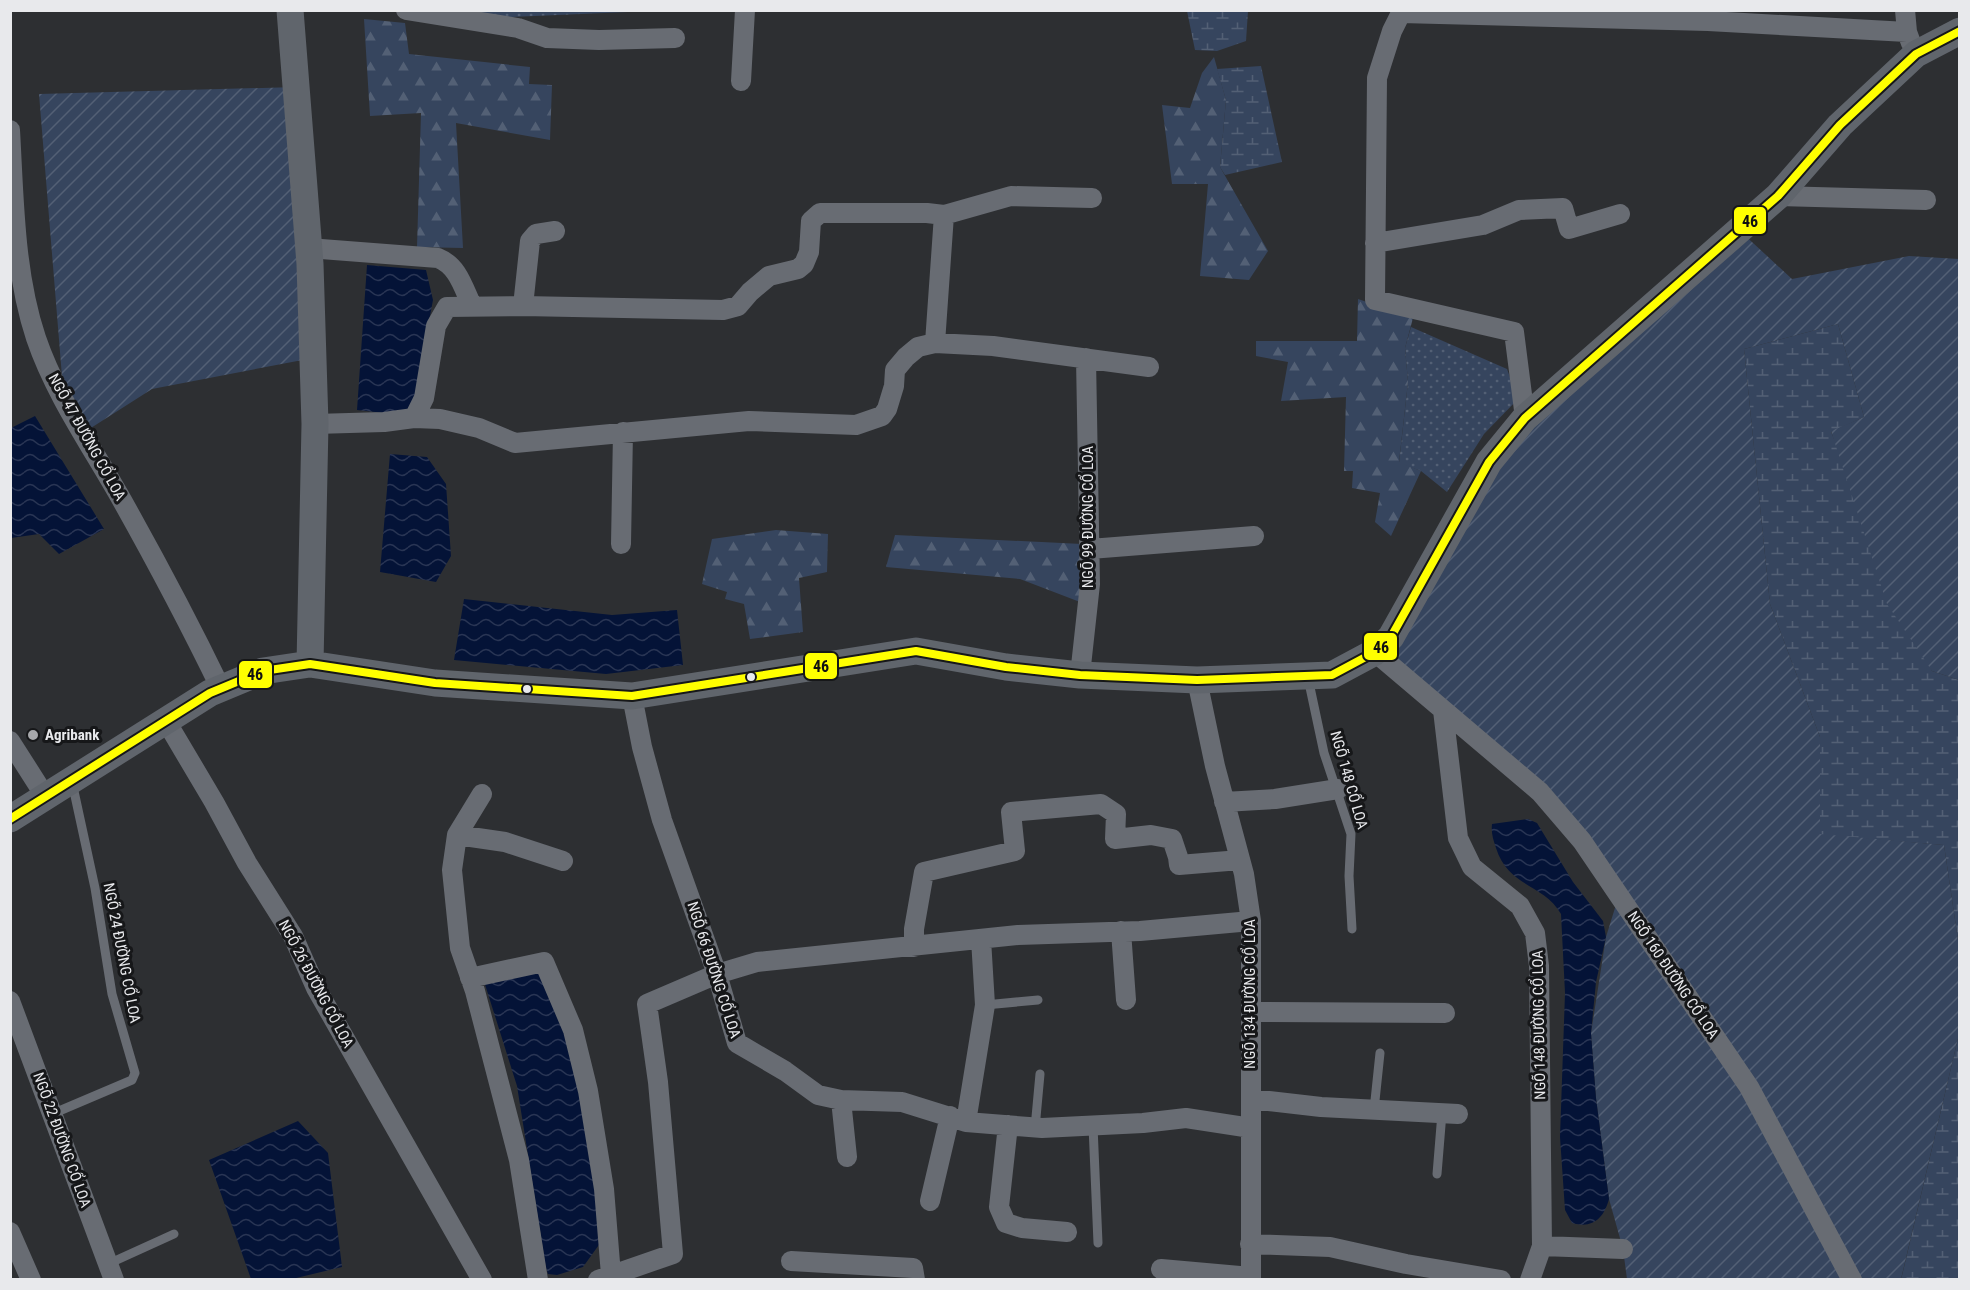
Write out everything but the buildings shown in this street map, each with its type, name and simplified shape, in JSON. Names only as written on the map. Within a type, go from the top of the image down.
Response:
[{"type":"street","points":[[290,10],[309,248],[315,424],[310,664]]},
{"type":"street","points":[[406,10],[518,28],[547,38],[598,40],[675,38]]},
{"type":"street","points":[[741,81],[745,10]]},
{"type":"street","points":[[1905,10],[1911,43]]},
{"type":"street","points":[[1525,418],[1514,333],[1375,300],[1377,78],[1392,31],[1401,12],[1696,21],[1911,43],[1959,31]]},
{"type":"street","points":[[10,819],[210,693],[263,672],[310,664],[435,683],[632,696],[916,651],[1006,667],[1080,675],[1197,680],[1332,675],[1375,652],[1391,638],[1488,462],[1525,418],[1778,196],[1911,43]]},
{"type":"street","name":"NGÕ 47 ĐƯỜNG CỔ LOA","points":[[10,130],[14,204],[24,292],[37,339],[64,401],[152,552],[221,689]]},
{"type":"street","points":[[414,418],[424,398],[436,326],[447,307],[523,306],[723,310],[738,306],[769,276],[798,269],[804,264],[809,252],[812,221],[817,214],[894,212],[944,215],[1011,196],[1092,198]]},
{"type":"street","points":[[1778,196],[1926,200]]},
{"type":"street","points":[[1375,243],[1483,225],[1520,210],[1563,208],[1569,228],[1620,214]]},
{"type":"street","points":[[935,343],[944,215]]},
{"type":"street","points":[[523,306],[530,241],[537,234],[555,231]]},
{"type":"street","points":[[309,248],[438,258],[448,262],[457,273],[472,306]]},
{"type":"street","points":[[315,424],[384,422],[414,418],[440,420],[479,428],[515,443],[749,421],[856,424],[882,416],[892,393],[895,370],[918,347],[935,343],[993,346],[1149,367]]},
{"type":"street","name":"NGÕ 99 ĐƯỜNG CỔ LOA","points":[[1080,675],[1090,584],[1086,358]]},
{"type":"street","points":[[621,544],[623,432]]},
{"type":"street","points":[[1090,549],[1254,536]]},
{"type":"street","points":[[1375,652],[1443,710]]},
{"type":"street","name":"NGÕ 134 ĐƯỜNG CỔ LOA","points":[[1197,680],[1215,766],[1240,860],[1251,921],[1251,1278]]},
{"type":"street","name":"NGÕ 66 ĐƯỜNG CỔ LOA","points":[[632,696],[642,747],[662,820],[717,974],[737,1043],[785,1071],[809,1090],[841,1100],[902,1102],[958,1119],[1035,1128],[1093,1126],[1186,1118],[1251,1128]]},
{"type":"street","name":"NGÕ 148 ĐƯỜNG CỔ LOA","points":[[1443,710],[1458,838],[1472,867],[1520,906],[1536,933],[1539,966],[1542,1246],[1530,1280]]},
{"type":"street","name":"NGÕ 160 ĐƯỜNG CỔ LOA","points":[[1443,710],[1540,792],[1582,841],[1749,1087],[1852,1280]]},
{"type":"street","name":"NGÕ 26 ĐƯỜNG CỔ LOA","points":[[166,721],[247,863],[293,936],[316,988],[482,1280]]},
{"type":"street","points":[[10,741],[45,796]]},
{"type":"street","points":[[1224,802],[1275,799],[1338,789]]},
{"type":"street","points":[[482,794],[457,835],[452,870],[460,948],[498,1075],[519,1160],[538,1280]]},
{"type":"street","points":[[914,947],[914,929],[924,872],[1015,851],[1011,812],[1101,804],[1116,813],[1115,839],[1151,836],[1172,839],[1179,865],[1240,860]]},
{"type":"street","points":[[457,835],[505,842],[563,861]]},
{"type":"street","points":[[470,978],[544,962],[573,1030],[588,1091],[604,1189],[605,1277],[674,1254],[658,1082],[647,1004],[717,974],[757,962],[1018,935],[1121,931],[1251,921]]},
{"type":"street","points":[[1121,931],[1126,1000]]},
{"type":"street","points":[[930,1201],[958,1119],[985,1005],[981,939]]},
{"type":"street","name":"NGÕ 22 ĐƯỜNG CỔ LOA","points":[[10,1001],[111,1272]]},
{"type":"street","points":[[1251,1012],[1445,1013]]},
{"type":"street","points":[[841,1100],[847,1157]]},
{"type":"street","points":[[1251,1100],[1374,1110],[1450,1113]]},
{"type":"street","points":[[1008,1125],[999,1207],[1006,1223],[1022,1228],[1067,1232]]},
{"type":"street","points":[[10,1232],[31,1280]]},
{"type":"street","points":[[1250,1244],[1330,1247],[1406,1264],[1501,1280]]},
{"type":"street","points":[[1542,1246],[1623,1249]]},
{"type":"street","points":[[791,1261],[913,1268],[915,1280]]},
{"type":"street","points":[[1161,1269],[1251,1278]]},
{"type":"lane","name":"NGÕ 148 CỔ LOA","points":[[1308,676],[1324,753],[1352,834],[1349,876],[1352,929]]},
{"type":"lane","name":"NGÕ 24 ĐƯỜNG CỔ LOA","points":[[52,1114],[132,1080],[135,1073],[112,994],[95,888],[72,780]]},
{"type":"lane","points":[[985,1005],[1038,1000]]},
{"type":"lane","points":[[1374,1110],[1380,1053]]},
{"type":"lane","points":[[1035,1128],[1040,1074]]},
{"type":"lane","points":[[1437,1174],[1450,1113]]},
{"type":"lane","points":[[1093,1126],[1098,1243]]},
{"type":"lane","points":[[111,1272],[174,1234]]},
{"type":"green space","points":[[443,11],[651,11],[511,17]]},
{"type":"green space","points":[[1187,11],[1248,11],[1246,41],[1217,51],[1195,50]]},
{"type":"green space","points":[[364,19],[405,23],[409,54],[530,67],[529,84],[552,85],[550,140],[456,123],[463,248],[417,247],[421,113],[370,116]]},
{"type":"green space","points":[[1214,57],[1226,100],[1220,167],[1268,251],[1249,280],[1200,276],[1208,184],[1172,184],[1162,105],[1190,108],[1202,73]]},
{"type":"green space","points":[[1261,66],[1282,162],[1225,175],[1220,167],[1226,100],[1217,69]]},
{"type":"green space","points":[[296,87],[313,358],[152,389],[83,433],[64,401],[39,94]]},
{"type":"green space","points":[[1739,230],[1792,279],[1909,256],[1959,259],[1959,680],[1932,671],[1887,604],[1831,431],[1864,417],[1838,324],[1744,349],[1770,604],[1820,737],[1820,834],[1944,845],[1959,947],[1959,1034],[1901,1279],[1627,1279],[1623,1249],[1609,1199],[1596,1098],[1591,1033],[1606,937],[1619,895],[1540,792],[1375,652],[1489,462]]},
{"type":"green space","points":[[1358,299],[1413,318],[1405,348],[1408,382],[1399,462],[1421,471],[1391,536],[1375,522],[1380,493],[1352,488],[1353,471],[1344,471],[1346,397],[1281,401],[1288,362],[1256,356],[1256,341],[1357,341]]},
{"type":"green space","points":[[1838,324],[1864,417],[1831,432],[1932,671],[1959,680],[1959,947],[1944,845],[1820,835],[1820,737],[1770,604],[1744,349]]},
{"type":"green space","points":[[1411,327],[1507,369],[1518,399],[1484,434],[1447,492],[1421,471],[1399,463],[1408,382],[1405,348]]},
{"type":"green space","points":[[776,530],[828,534],[827,572],[799,578],[803,632],[750,639],[744,604],[725,599],[727,592],[702,584],[712,539]]},
{"type":"green space","points":[[895,535],[1082,544],[1080,602],[1020,579],[886,567]]},
{"type":"green space","points":[[1959,1034],[1959,1279],[1901,1280]]},
{"type":"water","points":[[367,265],[426,270],[433,300],[413,406],[403,415],[357,410]]},
{"type":"water","points":[[35,416],[104,529],[59,554],[39,534],[11,538],[11,428]]},
{"type":"water","points":[[390,454],[427,457],[446,484],[451,556],[436,582],[380,572]]},
{"type":"water","points":[[464,599],[612,615],[677,610],[683,665],[606,674],[454,660]]},
{"type":"water","points":[[1528,819],[1537,823],[1573,882],[1603,921],[1606,937],[1596,982],[1591,1033],[1596,1098],[1609,1199],[1601,1217],[1586,1224],[1572,1223],[1565,1210],[1560,1137],[1565,993],[1561,914],[1554,904],[1509,871],[1496,848],[1492,833],[1492,824]]},
{"type":"water","points":[[540,968],[571,1045],[586,1100],[601,1242],[583,1267],[557,1275],[548,1274],[546,1268],[517,1086],[483,978]]},
{"type":"water","points":[[298,1121],[328,1153],[342,1267],[292,1279],[251,1279],[209,1160]]},
{"type":"transit line","name":"46","points":[[10,819],[210,693],[263,671],[310,664],[435,683],[632,696],[916,651],[1006,667],[1080,675],[1197,680],[1332,675],[1375,652],[1391,637],[1489,462],[1525,418],[1778,196],[1840,125],[1916,54],[1960,31]]},
{"type":"place","name":"Agribank","points":[[33,735]]}]
